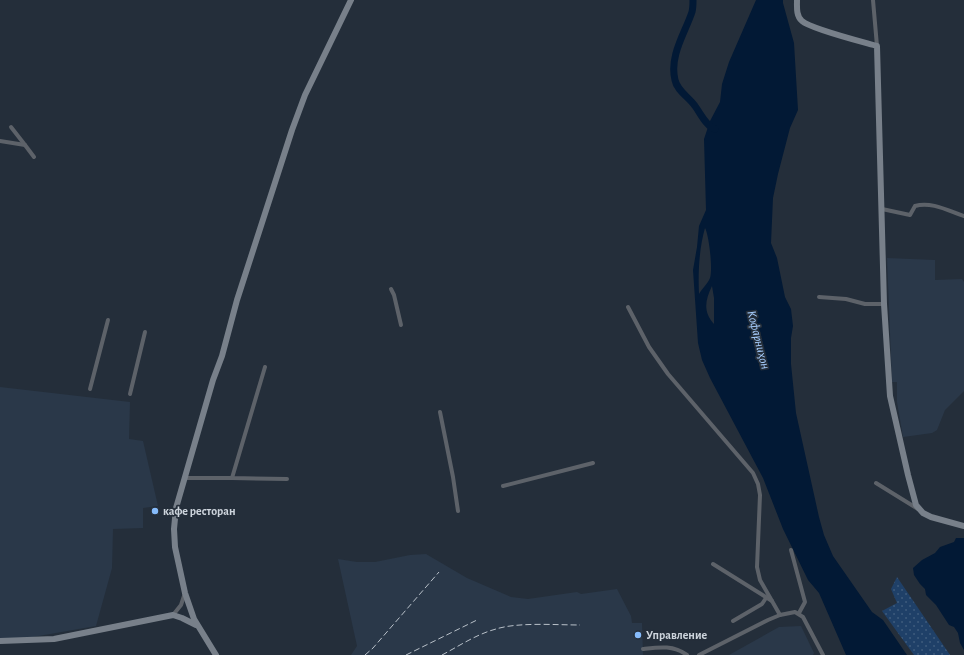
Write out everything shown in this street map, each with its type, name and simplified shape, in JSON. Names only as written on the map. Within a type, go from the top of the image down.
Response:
[{"type":"street","points":[[216,655],[194,619],[185,593],[176,557],[174,528],[176,508],[213,380],[222,356],[237,300],[292,130],[305,95],[351,0]]},
{"type":"street","points":[[797,0],[799,17],[806,24],[877,46]]},
{"type":"street","points":[[873,0],[877,46],[884,304],[890,396],[914,499],[920,510]]},
{"type":"street","points":[[11,127],[34,157]]},
{"type":"street","points":[[0,141],[26,145]]},
{"type":"street","points":[[882,209],[910,215],[915,206],[923,205],[941,208],[964,216]]},
{"type":"street","points":[[390,289],[394,296],[401,325]]},
{"type":"street","points":[[818,297],[846,299],[865,304],[884,304]]},
{"type":"street","points":[[628,306],[649,347],[668,374],[753,473],[758,484],[760,495],[757,567],[760,580],[780,615]]},
{"type":"street","points":[[90,389],[108,320]]},
{"type":"street","points":[[130,394],[146,332]]},
{"type":"street","points":[[232,478],[265,367]]},
{"type":"street","points":[[440,412],[458,511]]},
{"type":"street","points":[[503,486],[593,463]]},
{"type":"street","points":[[185,478],[288,479]]},
{"type":"street","points":[[876,483],[931,517],[964,526]]},
{"type":"street","points":[[791,550],[805,602],[799,614]]},
{"type":"street","points":[[713,564],[772,602]]},
{"type":"street","points":[[173,616],[181,605],[185,593]]},
{"type":"street","points":[[733,621],[762,604],[766,598]]},
{"type":"street","points":[[699,655],[768,620],[780,615],[795,612],[803,617],[823,655]]},
{"type":"street","points":[[0,641],[54,640],[173,616],[182,618],[198,626]]},
{"type":"street","points":[[643,649],[662,646],[671,647],[680,650],[687,655]]},
{"type":"shaded area","points":[[887,258],[935,260],[935,280],[962,279],[964,282],[964,391],[945,410],[937,430],[932,433],[903,437],[897,402],[897,382],[892,382]]},
{"type":"shaded area","points":[[0,387],[130,402],[129,439],[143,441],[158,506],[143,508],[143,528],[113,529],[112,568],[96,626],[27,638],[0,638]]},
{"type":"shaded area","points":[[426,554],[467,578],[511,597],[528,599],[577,592],[581,594],[617,589],[631,616],[632,623],[642,623],[643,655],[351,655],[357,646],[338,559],[357,562],[375,562],[410,555]]},
{"type":"shaded area","points":[[897,577],[950,655],[914,655],[882,611],[897,603],[891,589]]},
{"type":"shaded area","points":[[801,626],[814,653],[813,655],[729,655],[779,627]]},
{"type":"water","name":"Кофарниҳон","points":[[756,0],[783,0],[794,43],[798,110],[790,128],[773,198],[771,243],[777,258],[785,297],[791,309],[793,326],[791,338],[791,364],[796,413],[819,517],[824,535],[833,556],[872,612],[883,620],[907,655],[846,655],[819,593],[808,580],[783,529],[763,478],[702,360],[698,343],[693,270],[699,226],[706,210],[704,139],[710,121],[720,102],[722,84],[729,62]],"holes":[[[705,228],[710,253],[711,274],[709,280],[699,294],[699,261]],[[712,286],[714,298],[714,324],[708,315],[706,306]]]},
{"type":"water","points":[[956,538],[964,538],[964,650],[960,643],[958,633],[954,627],[949,625],[936,605],[926,595],[925,589],[914,575],[913,568],[922,560],[935,553],[940,547],[954,542]]},
{"type":"waterway","points":[[693,0],[692,12],[676,53],[674,62],[675,80],[678,87],[692,103],[706,123],[715,129]]},
{"type":"railway","points":[[365,655],[373,648],[439,572]]},
{"type":"railway","points":[[406,655],[477,620]]},
{"type":"railway","points":[[442,655],[468,640],[505,627],[537,624],[580,625]]},
{"type":"place","name":"кафе ресторан","points":[[155,511]]},
{"type":"place","name":"Управление","points":[[638,635]]}]
